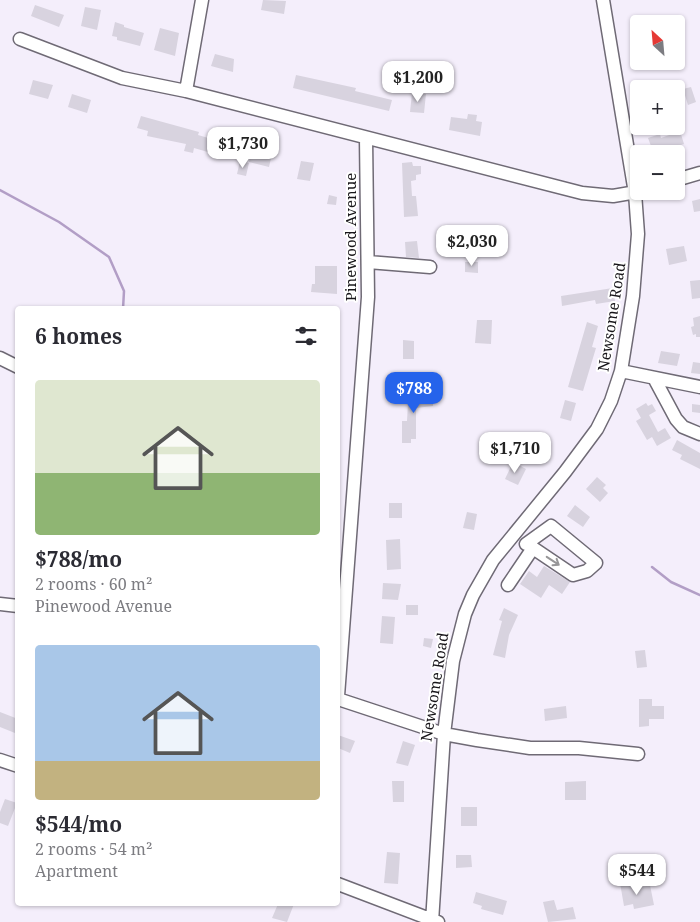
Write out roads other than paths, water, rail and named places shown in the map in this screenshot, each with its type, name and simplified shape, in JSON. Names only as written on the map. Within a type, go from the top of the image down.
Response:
[{"type":"street","points":[[186,91],[202,0]]},
{"type":"street","name":"Newsome Road","points":[[603,0],[630,148]]},
{"type":"street","points":[[20,40],[122,78],[186,91],[582,193],[602,196],[630,193]]},
{"type":"street","name":"Pinewood Avenue","points":[[340,671],[368,297],[366,138]]},
{"type":"street","points":[[685,177],[700,173]]},
{"type":"street","name":"Newsome Road","points":[[435,921],[444,734],[453,661],[465,614],[483,577],[513,534],[565,472],[596,429],[611,401],[621,372],[637,259],[638,200]]},
{"type":"street","points":[[368,262],[430,267]]},
{"type":"street","points":[[0,358],[15,366]]},
{"type":"street","points":[[621,372],[700,387]]},
{"type":"street","points":[[654,378],[676,419],[683,427],[700,434]]},
{"type":"street","points":[[508,585],[530,546],[551,526],[596,563],[587,571],[573,575],[530,546],[513,534]]},
{"type":"street","points":[[0,604],[15,606]]},
{"type":"street","points":[[340,699],[444,734],[530,748],[579,748],[638,754]]},
{"type":"street","points":[[0,760],[15,765]]},
{"type":"street","points":[[340,885],[435,921]]},
{"type":"waterway","points":[[0,190],[59,222],[109,257],[124,291],[123,306]]},
{"type":"waterway","points":[[652,567],[671,582],[700,595]]}]
